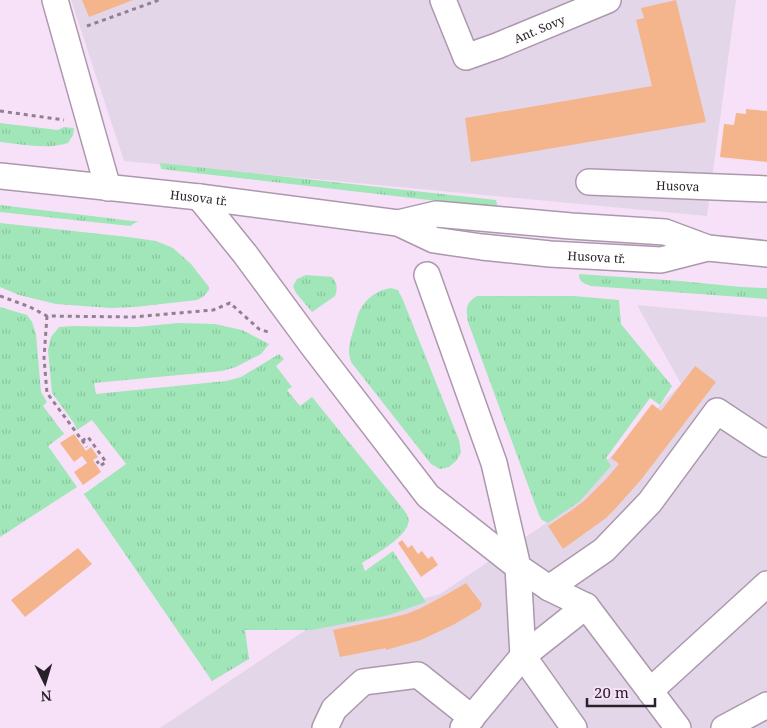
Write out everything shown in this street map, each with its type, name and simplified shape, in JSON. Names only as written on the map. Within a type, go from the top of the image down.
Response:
[{"type":"street","points":[[55,0],[108,188]]},
{"type":"street","name":"Ant. Sovy","points":[[443,0],[466,57],[498,46],[608,0]]},
{"type":"street","name":"Husova tř.","points":[[0,176],[199,197],[398,224],[436,214],[544,224],[665,232],[708,248],[767,254]]},
{"type":"street","name":"Husova","points":[[589,182],[767,189]]},
{"type":"street","points":[[199,197],[245,254],[428,496],[518,567],[549,588],[586,606],[678,728]]},
{"type":"street","points":[[427,275],[494,463],[518,567],[523,656],[574,728]]},
{"type":"street","points":[[549,588],[604,550],[650,502],[717,411],[767,444]]},
{"type":"street","points":[[650,691],[767,584]]},
{"type":"street","points":[[325,728],[334,709],[364,682],[418,675],[467,723],[523,656],[586,606]]},
{"type":"street","points":[[724,728],[767,705]]},
{"type":"path","points":[[87,26],[159,0]]},
{"type":"path","points":[[0,111],[69,120]]},
{"type":"path","points":[[0,296],[30,307],[47,316],[133,317],[213,310],[230,303],[258,329],[268,332]]},
{"type":"path","points":[[47,316],[44,358],[47,393],[87,447]]},
{"type":"path","points":[[82,441],[88,437],[106,462],[100,466],[97,462]]},
{"type":"shaded area","points":[[71,0],[736,0],[707,216],[124,161]]},
{"type":"shaded area","points":[[637,305],[767,317],[767,728],[160,728],[307,629],[440,594],[545,524],[681,384]]},
{"type":"green space","points":[[0,123],[58,130],[64,127],[74,128],[73,135],[68,143],[34,146],[0,142]]},
{"type":"green space","points":[[160,163],[496,200],[498,208],[161,169]]},
{"type":"green space","points":[[0,205],[138,221],[130,226],[0,212]]},
{"type":"green space","points":[[0,223],[156,241],[173,248],[191,264],[209,287],[209,290],[203,297],[197,300],[111,308],[56,304],[19,295],[0,287]]},
{"type":"green space","points":[[579,274],[767,288],[767,299],[591,286],[582,282]]},
{"type":"green space","points":[[306,275],[332,277],[336,286],[335,296],[312,312],[296,293],[293,286],[297,279]]},
{"type":"green space","points":[[391,288],[398,290],[403,300],[459,440],[461,452],[457,460],[449,467],[440,469],[431,464],[351,362],[349,353],[351,337],[360,310],[373,295]]},
{"type":"green space","points":[[477,296],[574,296],[619,300],[621,324],[672,386],[660,405],[650,398],[606,458],[611,466],[580,501],[548,523],[542,520],[539,515],[468,322],[468,304]]},
{"type":"green space","points":[[0,307],[27,315],[32,322],[36,334],[41,392],[47,402],[43,406],[64,434],[48,446],[77,487],[0,537]]},
{"type":"green space","points":[[178,323],[215,324],[242,330],[269,344],[261,354],[236,367],[222,371],[94,383],[96,394],[226,381],[241,377],[279,354],[284,359],[276,366],[292,387],[287,390],[300,406],[312,397],[408,517],[408,524],[399,537],[362,563],[365,571],[393,551],[426,602],[389,615],[312,630],[245,630],[249,659],[212,681],[84,494],[126,464],[92,420],[77,430],[52,393],[48,350],[51,337],[59,327],[137,327]]},
{"type":"building","points":[[82,0],[133,0],[89,17]]},
{"type":"building","points":[[676,0],[706,122],[471,162],[465,118],[652,86],[636,20],[644,18],[641,8]]},
{"type":"building","points":[[746,109],[767,111],[767,162],[720,157],[724,124],[734,125],[736,113],[746,114]]},
{"type":"building","points":[[695,366],[716,382],[640,481],[615,509],[606,518],[563,549],[548,526],[584,501],[607,478],[619,464],[611,458],[652,404],[661,411]]},
{"type":"building","points":[[74,434],[86,451],[91,447],[98,457],[93,460],[101,472],[83,485],[74,472],[87,463],[82,456],[74,462],[60,443]]},
{"type":"building","points":[[402,540],[408,548],[412,545],[418,554],[422,551],[428,559],[432,556],[438,565],[421,577],[398,543]]},
{"type":"building","points":[[78,548],[92,564],[25,617],[11,600]]},
{"type":"building","points":[[466,583],[482,604],[480,609],[453,625],[421,640],[386,650],[386,648],[340,657],[333,630],[406,614],[421,608]]}]
